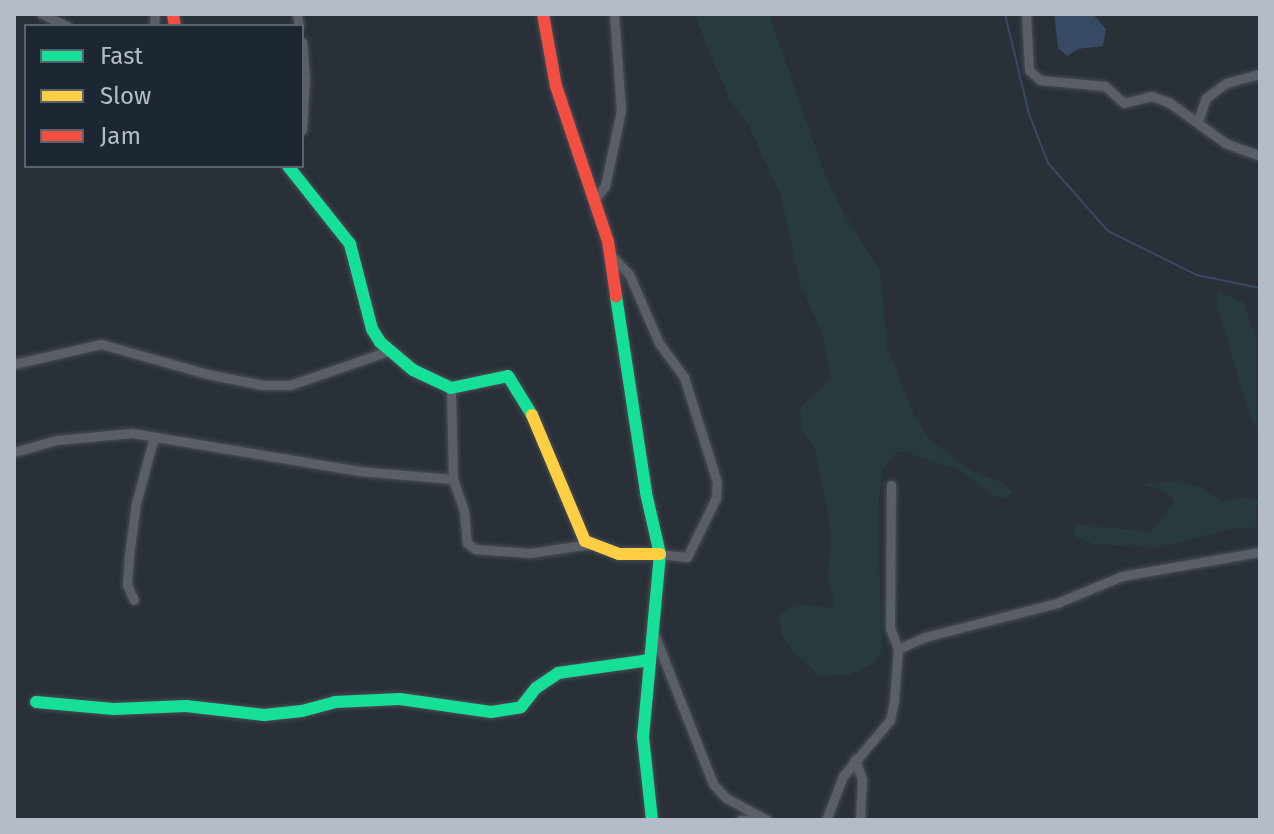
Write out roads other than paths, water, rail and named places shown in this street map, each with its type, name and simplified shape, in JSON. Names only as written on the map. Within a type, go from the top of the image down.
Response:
[{"type":"street","points":[[42,14],[63,24]]},
{"type":"street","points":[[543,14],[556,86],[611,255],[646,493],[660,554],[643,737],[652,820]]},
{"type":"street","points":[[595,199],[605,186],[621,111],[614,14]]},
{"type":"street","points":[[1026,14],[1029,70],[1040,80],[1105,86],[1124,103],[1152,96],[1198,121],[1225,143],[1260,156]]},
{"type":"street","points":[[304,67],[304,96]]},
{"type":"street","points":[[1198,121],[1206,98],[1226,83],[1260,74]]},
{"type":"street","points":[[296,172],[350,244],[372,329],[389,351],[413,370],[451,388],[502,375],[512,381],[528,406],[582,537],[590,544],[619,554],[687,557],[716,498],[717,482],[684,377],[659,343],[629,274],[611,255]]},
{"type":"street","points":[[14,364],[101,344],[207,374],[263,385],[290,385],[389,351]]},
{"type":"street","points":[[451,388],[453,479],[464,511],[467,543],[475,549],[530,553],[590,544]]},
{"type":"street","points":[[14,452],[95,434],[154,437],[358,471],[453,479]]},
{"type":"street","points":[[134,600],[127,585],[132,529],[154,437]]},
{"type":"street","points":[[826,820],[843,776],[890,720],[898,649],[890,628],[891,485]]},
{"type":"street","points":[[898,649],[925,637],[1057,603],[1122,576],[1260,552]]},
{"type":"street","points":[[653,631],[713,784],[726,798],[764,819]]},
{"type":"street","points":[[36,702],[114,709],[186,706],[264,715],[302,711],[335,702],[400,699],[491,712],[521,707],[536,688],[558,673],[650,660]]},
{"type":"street","points":[[855,759],[862,779],[860,820]]},
{"type":"street","points":[[740,820],[764,819]]},
{"type":"water","points":[[1054,14],[1093,14],[1106,29],[1103,46],[1078,49],[1067,56],[1058,48]]},
{"type":"waterway","points":[[1005,14],[1029,114],[1048,163],[1108,231],[1197,275],[1260,288]]}]
